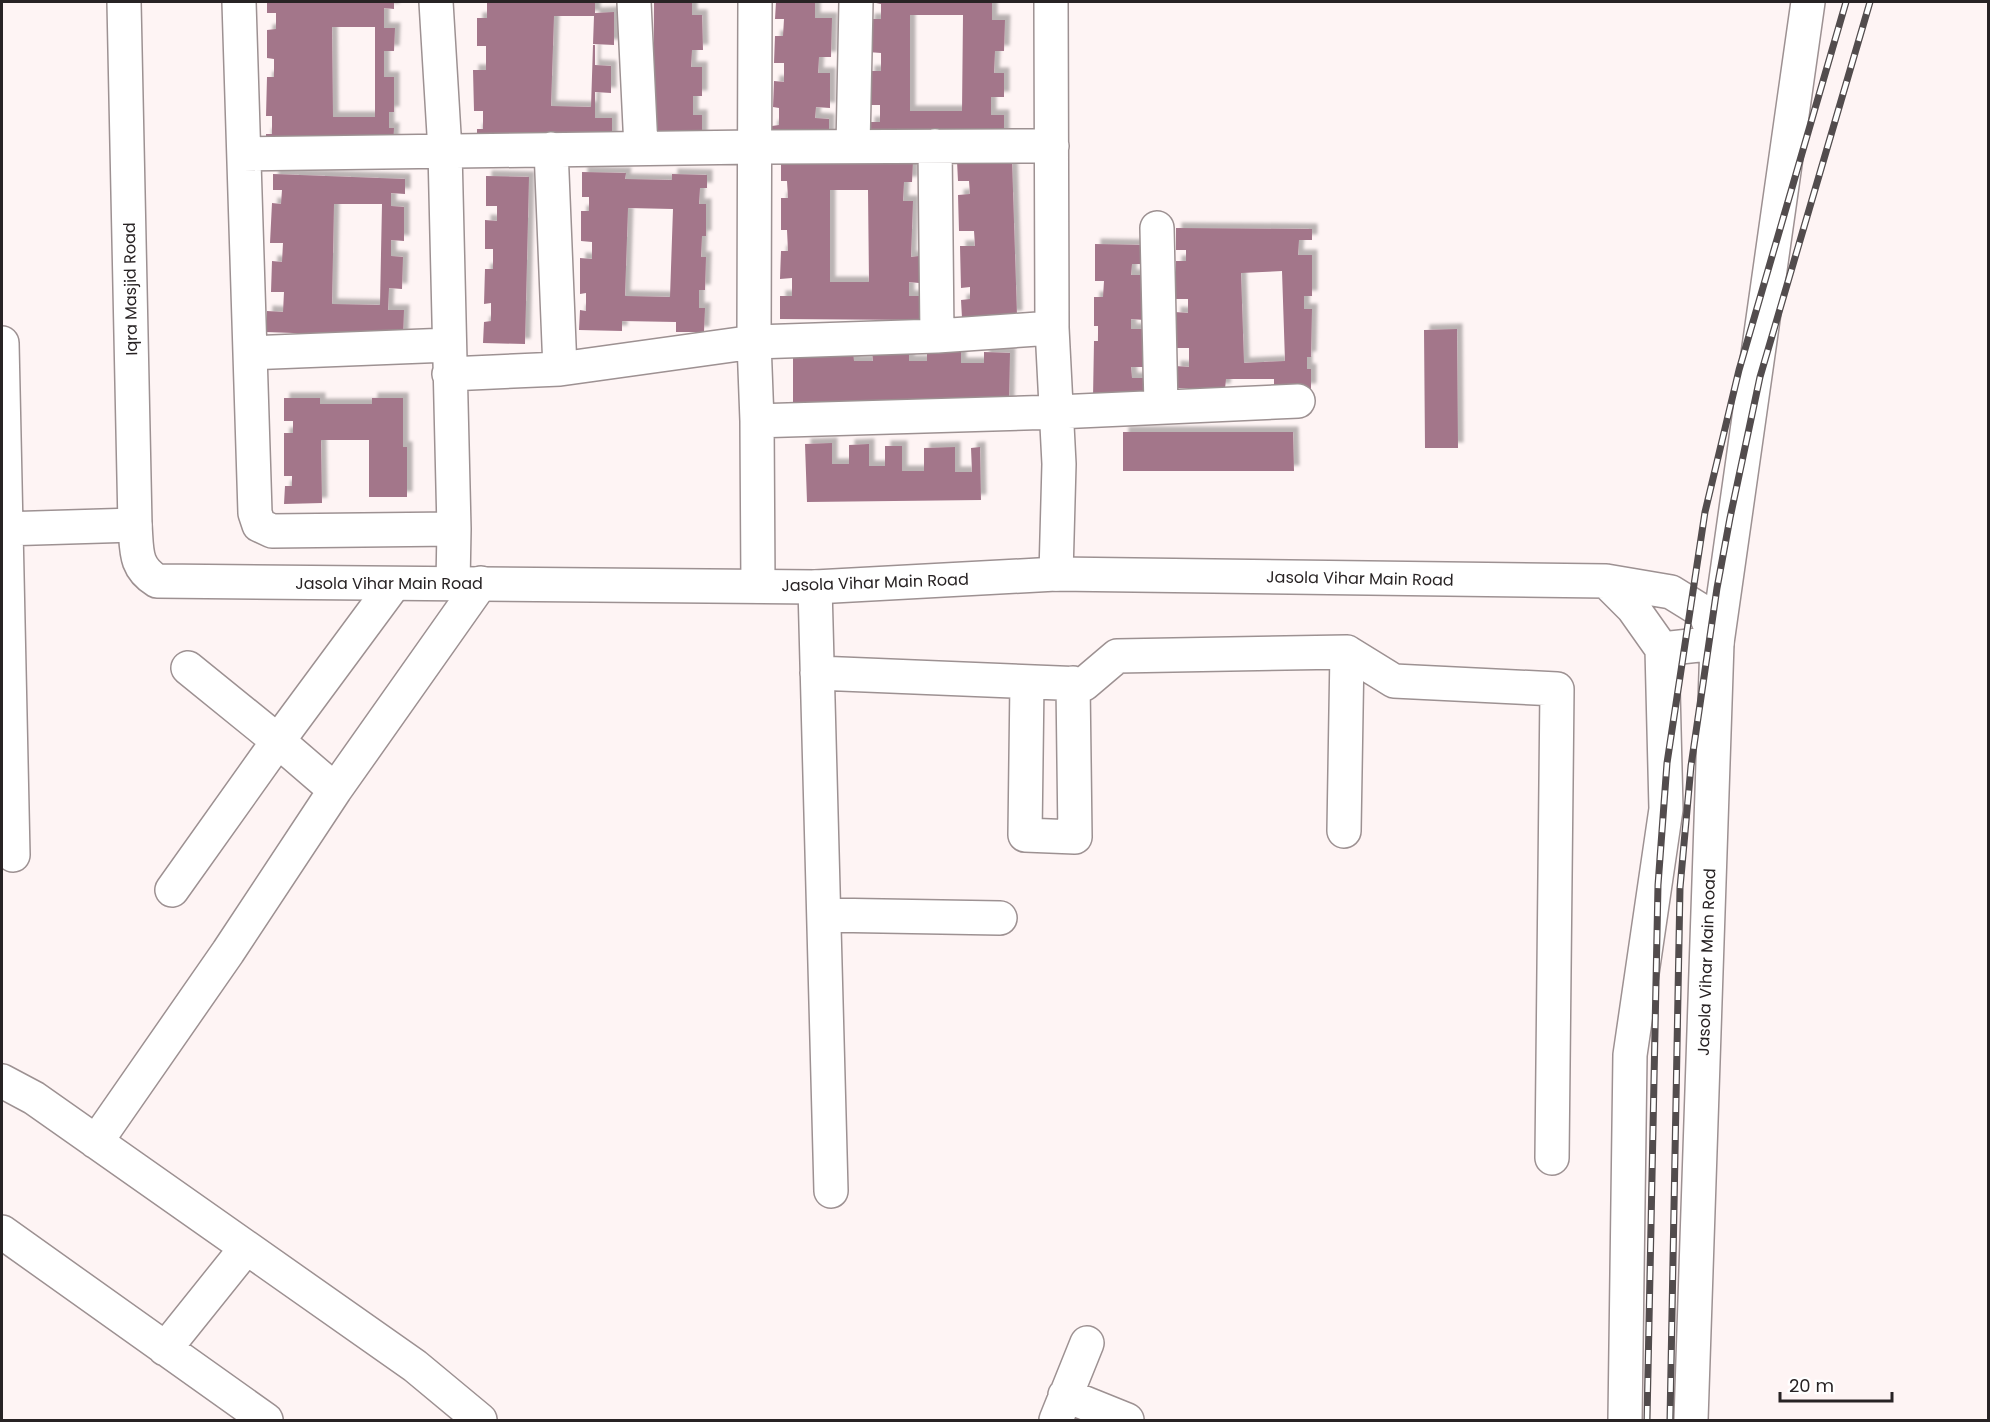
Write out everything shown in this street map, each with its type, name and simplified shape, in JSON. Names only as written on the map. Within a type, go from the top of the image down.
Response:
[{"type":"street","name":"Iqra Masjid Road","points":[[124,2],[135,525],[137,558],[145,574]]},
{"type":"street","points":[[238,2],[255,513],[259,525],[272,531],[454,529]]},
{"type":"street","points":[[96,1142],[228,952],[467,584],[454,529],[445,151],[436,2]]},
{"type":"street","points":[[634,2],[642,148]]},
{"type":"street","points":[[755,2],[754,342],[758,586]]},
{"type":"street","points":[[853,146],[856,2]]},
{"type":"street","points":[[1051,2],[1052,327],[1059,464],[1056,574]]},
{"type":"street","points":[[1662,649],[1718,644],[1808,2]]},
{"type":"street","points":[[935,146],[937,336]]},
{"type":"street","points":[[244,154],[642,148],[1052,146]]},
{"type":"street","points":[[552,149],[560,369]]},
{"type":"street","points":[[1157,228],[1161,407]]},
{"type":"street","points":[[250,353],[449,359],[560,369],[754,342],[937,336],[1052,327]]},
{"type":"street","points":[[2,344],[3,529],[13,855]]},
{"type":"street","points":[[757,421],[1057,412],[1298,401]]},
{"type":"street","points":[[3,529],[135,525]]},
{"type":"street","name":"Jasola Vihar Main Road","points":[[145,574],[157,581],[815,587],[1056,574],[1606,580],[1671,592],[1705,613],[1718,644],[1691,1420]]},
{"type":"street","points":[[1606,580],[1633,608],[1662,649],[1666,809],[1630,1055],[1625,1420]]},
{"type":"street","points":[[172,890],[394,584]]},
{"type":"street","points":[[815,587],[831,1191]]},
{"type":"street","points":[[817,673],[1084,684],[1117,656],[1347,652],[1394,681],[1557,689],[1552,1158]]},
{"type":"street","points":[[1344,831],[1347,652]]},
{"type":"street","points":[[188,668],[335,790]]},
{"type":"street","points":[[1027,682],[1025,835],[1075,837],[1073,683]]},
{"type":"street","points":[[824,915],[1000,918]]},
{"type":"street","points":[[2,1081],[34,1098],[415,1366],[480,1420]]},
{"type":"street","points":[[2,1232],[266,1420]]},
{"type":"street","points":[[165,1349],[246,1248]]},
{"type":"street","points":[[1087,1343],[1060,1408],[1127,1420]]},
{"type":"building","points":[[267,2],[394,2],[394,9],[384,8],[384,28],[395,28],[394,51],[384,51],[384,77],[394,77],[394,112],[389,112],[389,128],[394,128],[393,147],[266,146],[266,134],[272,134],[272,116],[266,116],[267,77],[274,77],[274,59],[267,58],[267,30],[276,29],[276,13],[267,13]],"holes":[[[332,27],[375,27],[375,117],[333,117]]]},
{"type":"building","points":[[487,2],[595,2],[595,13],[614,12],[614,45],[593,44],[594,16],[554,16],[551,106],[591,107],[593,45],[595,45],[595,65],[611,66],[611,93],[595,92],[595,118],[612,118],[612,139],[477,138],[477,129],[483,129],[483,111],[474,111],[473,70],[486,70],[486,46],[477,46],[477,18],[487,18]]},
{"type":"building","points":[[654,2],[692,2],[692,15],[702,15],[703,50],[692,50],[691,67],[702,67],[702,96],[693,96],[693,115],[702,115],[702,139],[653,139]]},
{"type":"building","points":[[776,2],[815,2],[815,18],[832,18],[831,57],[819,57],[818,73],[830,73],[830,108],[816,107],[815,118],[829,119],[829,140],[772,138],[772,126],[779,125],[779,108],[773,107],[774,81],[784,82],[784,63],[774,63],[775,36],[783,36],[784,19],[775,19]]},
{"type":"building","points":[[992,2],[992,20],[1005,20],[1004,51],[995,51],[994,73],[1004,73],[1004,97],[991,97],[991,115],[1004,115],[1004,141],[869,140],[869,122],[880,122],[880,105],[869,105],[869,71],[881,71],[881,53],[868,52],[869,19],[881,19],[881,4],[876,3]],"holes":[[[910,15],[963,15],[962,111],[910,111]]]},
{"type":"building","points":[[781,160],[913,161],[912,182],[904,182],[903,201],[913,201],[911,257],[919,256],[919,283],[909,282],[909,296],[919,296],[919,320],[780,319],[780,296],[792,296],[792,278],[780,279],[781,251],[788,251],[787,230],[781,230],[781,198],[788,198],[787,181],[781,181]],"holes":[[[830,190],[868,190],[869,282],[830,282]]]},
{"type":"building","points":[[1012,160],[1017,316],[962,318],[961,300],[970,299],[970,287],[961,288],[960,246],[975,246],[974,231],[959,231],[958,195],[970,194],[969,181],[958,181],[957,161]]},
{"type":"building","points":[[582,172],[626,173],[625,179],[672,180],[672,174],[707,175],[707,188],[700,188],[699,204],[706,204],[706,236],[702,236],[701,257],[706,257],[705,290],[699,290],[699,308],[705,308],[704,332],[676,332],[676,322],[622,321],[622,331],[579,330],[580,310],[586,311],[586,293],[580,294],[580,258],[592,259],[592,242],[581,241],[581,211],[589,211],[589,197],[582,197]],"holes":[[[628,208],[673,209],[670,297],[625,296]]]},
{"type":"building","points":[[273,174],[405,179],[405,194],[391,193],[391,206],[404,207],[404,241],[391,240],[391,256],[403,257],[402,289],[389,288],[388,310],[404,310],[403,337],[266,332],[267,311],[283,312],[284,292],[271,292],[272,261],[282,262],[283,243],[270,243],[272,203],[281,204],[282,190],[273,190]],"holes":[[[334,204],[382,204],[380,305],[332,304]]]},
{"type":"building","points":[[486,176],[529,177],[525,344],[483,343],[484,322],[491,321],[491,303],[484,304],[485,269],[493,269],[493,249],[485,249],[485,220],[497,221],[497,206],[486,206]]},
{"type":"building","points":[[1176,228],[1312,229],[1312,240],[1299,240],[1298,255],[1312,255],[1312,296],[1304,296],[1304,309],[1312,309],[1311,357],[1307,357],[1307,369],[1311,369],[1311,389],[1274,389],[1274,379],[1226,379],[1225,389],[1175,388],[1175,366],[1189,367],[1189,348],[1175,348],[1175,312],[1188,313],[1188,299],[1176,299],[1176,261],[1186,261],[1186,250],[1176,250]],"holes":[[[1282,271],[1285,361],[1244,363],[1241,273]]]},
{"type":"building","points":[[1095,244],[1145,245],[1145,264],[1132,264],[1131,275],[1144,275],[1144,320],[1131,319],[1131,329],[1145,329],[1145,367],[1131,367],[1132,378],[1146,378],[1146,400],[1093,398],[1094,341],[1098,341],[1098,326],[1094,326],[1094,297],[1103,297],[1104,281],[1095,281]]},
{"type":"building","points":[[1457,329],[1458,448],[1425,448],[1424,330]]},
{"type":"building","points":[[793,351],[853,351],[854,361],[873,361],[872,351],[909,352],[909,361],[927,361],[927,352],[961,352],[961,363],[984,363],[984,352],[1010,353],[1009,404],[793,403]]},
{"type":"building","points":[[284,398],[320,398],[320,404],[372,404],[372,398],[403,398],[403,447],[407,447],[407,497],[369,497],[369,440],[321,440],[322,503],[284,504],[285,486],[292,486],[292,476],[284,476],[284,433],[293,433],[293,421],[284,421]]},
{"type":"building","points":[[1123,432],[1293,432],[1294,471],[1123,471]]},
{"type":"building","points":[[832,443],[832,464],[849,464],[849,445],[869,444],[869,466],[885,466],[885,446],[902,446],[902,471],[924,471],[924,448],[955,447],[955,472],[972,472],[971,448],[980,447],[981,500],[807,502],[805,444]]},
{"type":"railway","points":[[1647,1420],[1658,885],[1667,763],[1705,512],[1739,370],[1846,2]]},
{"type":"railway","points":[[1670,1420],[1680,888],[1691,766],[1717,588],[1760,377],[1870,2]]}]
